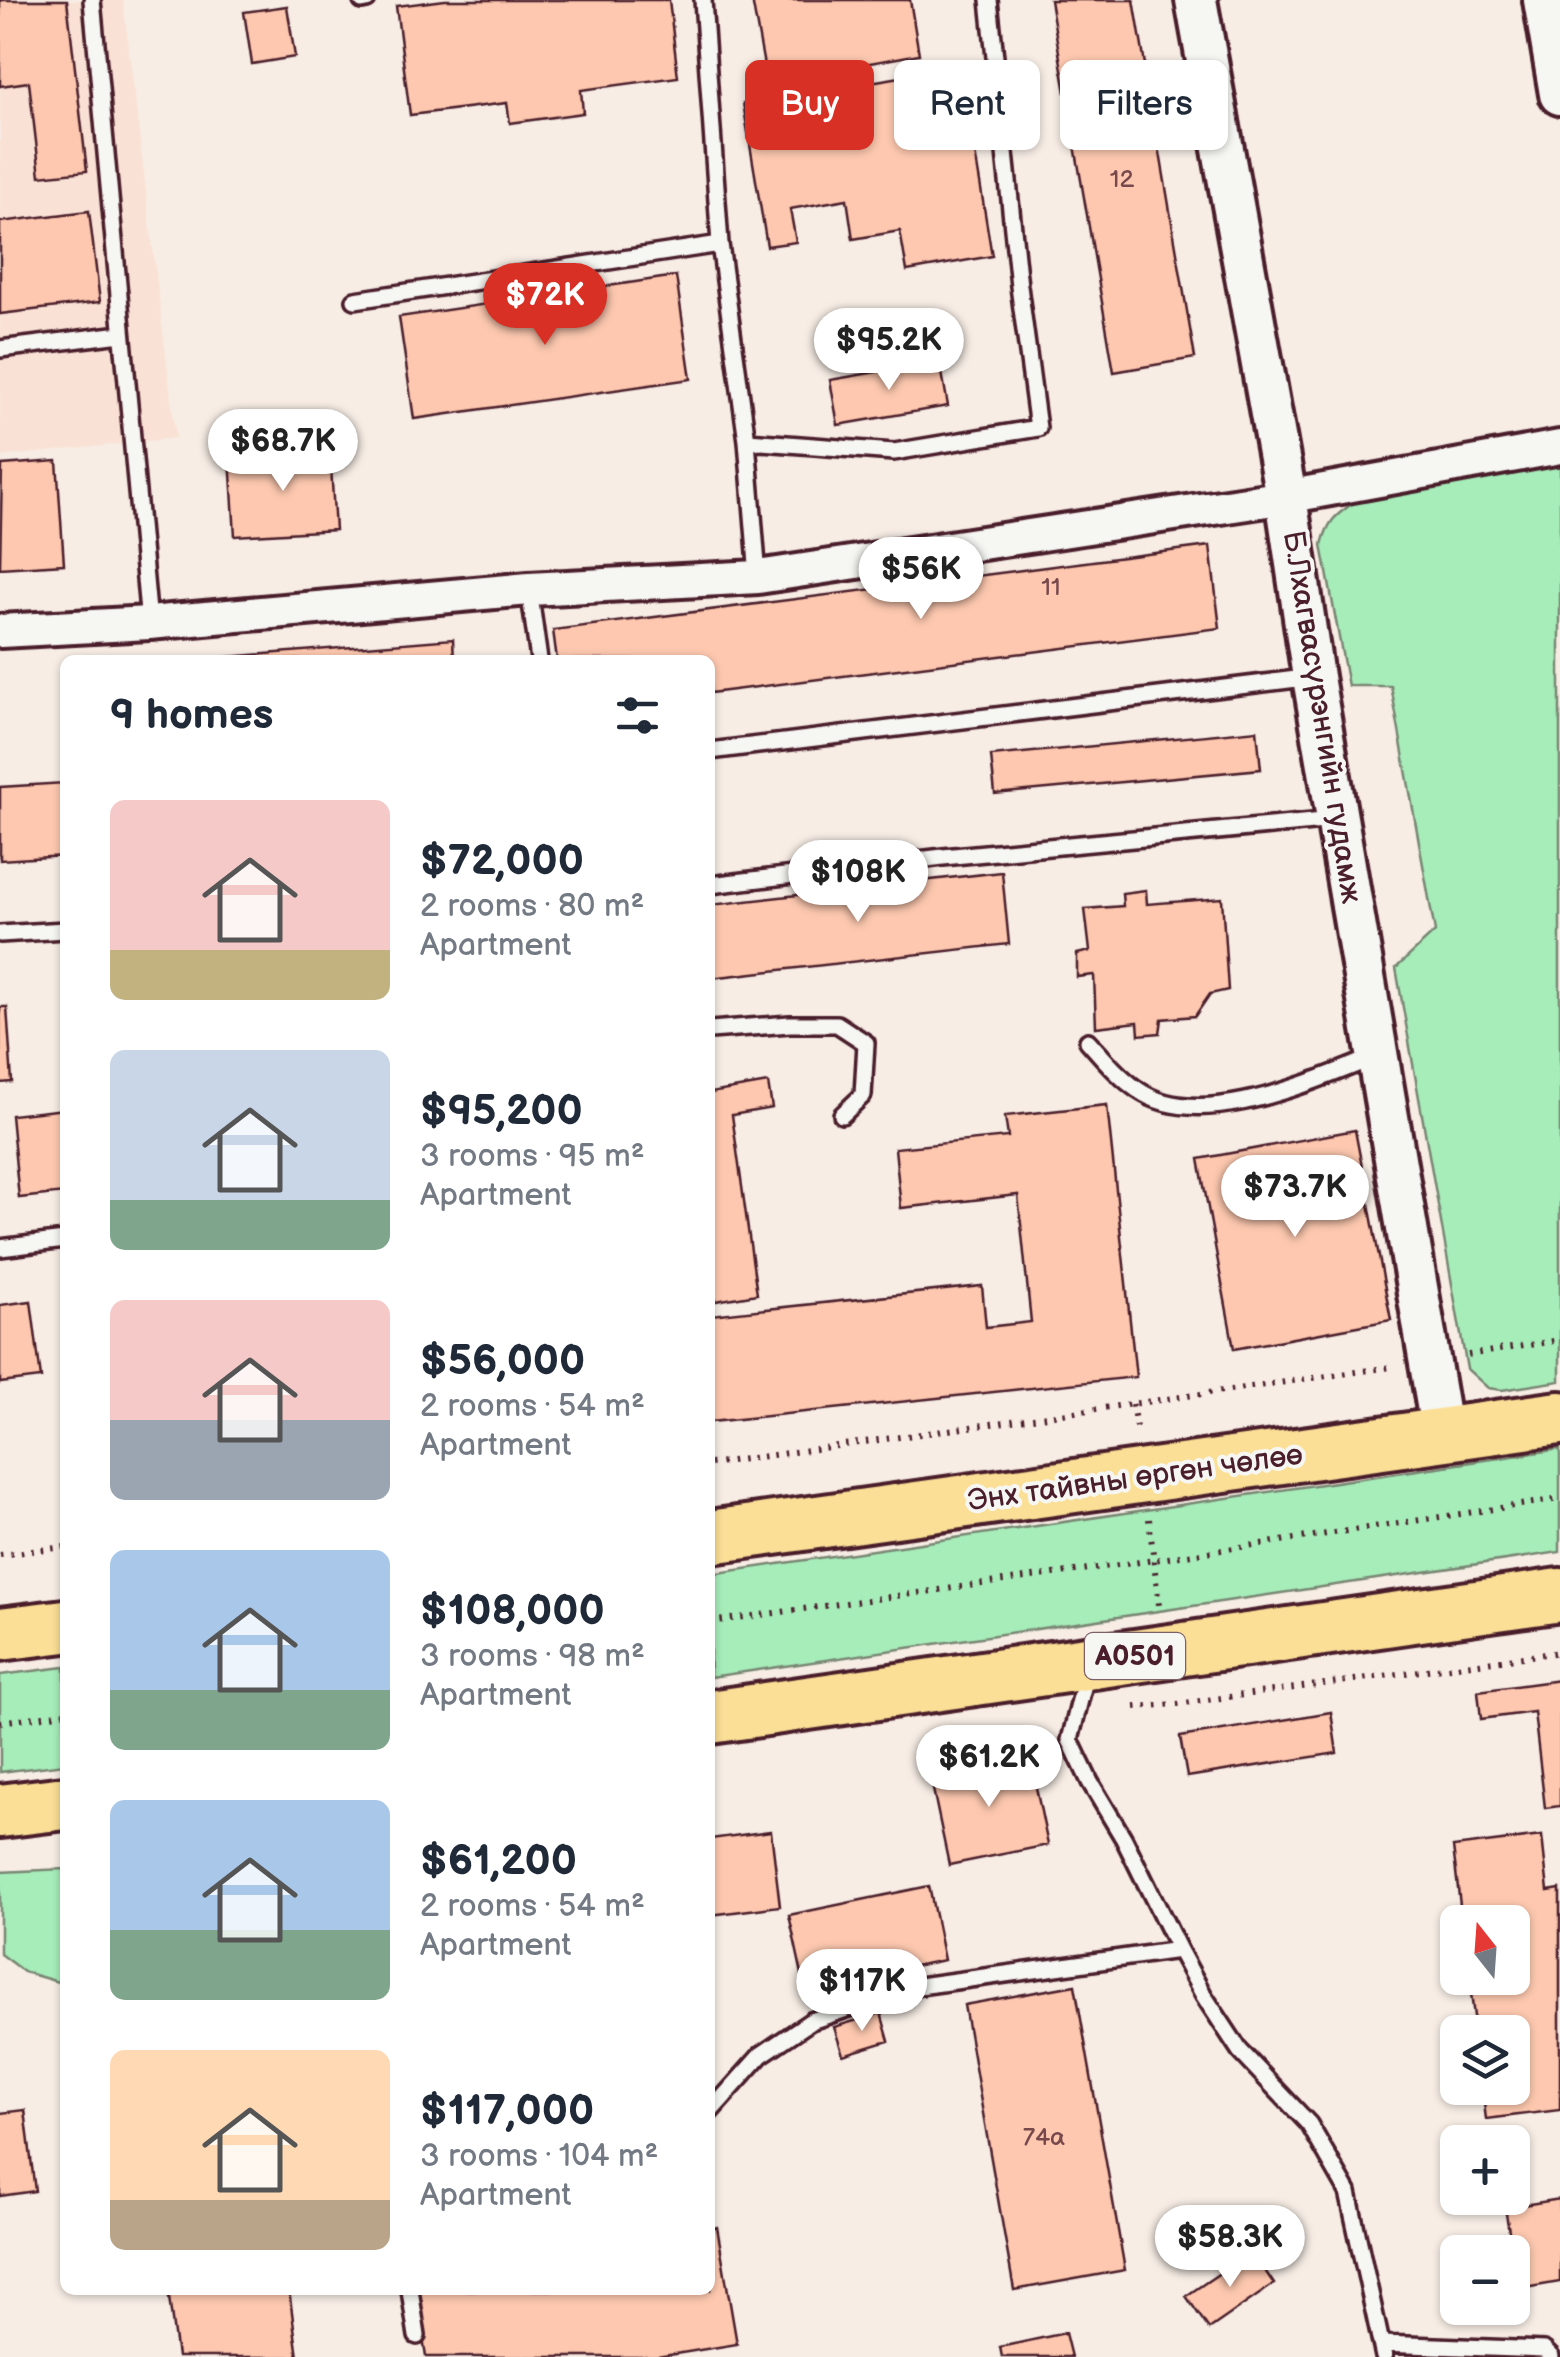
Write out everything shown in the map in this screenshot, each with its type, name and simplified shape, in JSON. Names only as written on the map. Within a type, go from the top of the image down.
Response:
[{"type":"highway","name":"Энх тайвны өргөн чөлөө","points":[[715,1536],[1560,1418]]},
{"type":"highway","name":"A0501","points":[[715,1716],[1560,1595]]},
{"type":"highway","points":[[0,1634],[60,1627]]},
{"type":"highway","points":[[0,1812],[60,1804]]},
{"type":"street","name":"Б.Лхагвасүрэнгийн гудамж","points":[[1196,0],[1286,497],[1442,1434]]},
{"type":"street","points":[[1544,0],[1560,94]]},
{"type":"street","points":[[0,631],[149,624],[529,589],[758,577],[1286,497],[1560,446]]},
{"type":"lane","points":[[92,0],[149,624]]},
{"type":"lane","points":[[703,0],[720,244],[747,442],[758,577]]},
{"type":"lane","points":[[747,442],[894,452],[1038,428],[989,0]]},
{"type":"lane","points":[[354,300],[720,244]]},
{"type":"lane","points":[[0,349],[121,334]]},
{"type":"lane","points":[[529,589],[538,655]]},
{"type":"lane","points":[[715,750],[1313,677]]},
{"type":"lane","points":[[715,884],[1338,819]]},
{"type":"lane","points":[[0,934],[60,930]]},
{"type":"lane","points":[[715,1030],[837,1024],[866,1043],[863,1095],[842,1115]]},
{"type":"lane","points":[[1088,1041],[1140,1092],[1172,1103],[1208,1107],[1292,1089],[1378,1055]]},
{"type":"lane","points":[[0,1248],[60,1241]]},
{"type":"lane","points":[[1089,1663],[1070,1740],[1204,1996],[1240,2051],[1309,2124],[1348,2192],[1382,2350],[1544,2350],[1551,2357]]},
{"type":"lane","points":[[715,2106],[761,2055],[811,2021],[912,1987],[1178,1950]]},
{"type":"lane","points":[[411,2295],[417,2336]]},
{"type":"path","points":[[715,1463],[1560,1340]]},
{"type":"path","points":[[1132,1404],[1164,1651],[1178,1704]]},
{"type":"path","points":[[715,1621],[1560,1499]]},
{"type":"path","points":[[0,1555],[60,1548]]},
{"type":"path","points":[[0,1722],[60,1714]]},
{"type":"shaded area","points":[[0,0],[123,0],[176,438],[0,457]]},
{"type":"green space","points":[[1560,465],[1560,1381],[1502,1390],[1488,1388],[1467,1369],[1396,968],[1435,932],[1391,686],[1348,686],[1322,545],[1334,519],[1356,501]]},
{"type":"green space","points":[[1560,1449],[1560,1552],[715,1676],[715,1573]]},
{"type":"green space","points":[[60,1668],[60,1765],[0,1772],[0,1675]]},
{"type":"green space","points":[[60,1869],[60,1983],[24,1972],[0,1954],[0,1872]]},
{"type":"building","points":[[0,0],[67,0],[87,171],[40,176],[29,82],[0,86]]},
{"type":"building","points":[[445,0],[669,0],[678,77],[581,90],[583,113],[510,123],[507,103],[410,115],[396,6]]},
{"type":"building","points":[[752,0],[910,0],[919,54],[874,62],[763,60]]},
{"type":"building","points":[[1050,0],[1134,0],[1144,60],[1060,60]]},
{"type":"building","points":[[287,6],[295,57],[252,64],[244,12]]},
{"type":"building","points":[[894,78],[894,150],[975,150],[992,256],[907,271],[900,231],[853,239],[847,199],[790,209],[796,242],[767,246],[751,150],[874,150],[874,81]]},
{"type":"building","points":[[1076,150],[1160,150],[1195,358],[1114,372]]},
{"type":"building","points":[[89,211],[100,302],[0,314],[0,222]]},
{"type":"building","points":[[676,276],[691,379],[414,419],[399,317]]},
{"type":"building","points":[[940,361],[948,406],[838,425],[830,380]]},
{"type":"building","points":[[330,451],[335,530],[235,536],[230,458]]},
{"type":"building","points":[[57,461],[64,564],[0,568],[2,465]]},
{"type":"building","points":[[1210,546],[1220,628],[715,692],[715,655],[556,655],[553,630]]},
{"type":"building","points":[[453,639],[454,655],[252,655]]},
{"type":"building","points":[[1257,730],[1261,769],[995,794],[991,756]]},
{"type":"building","points":[[60,783],[60,856],[0,860],[0,787]]},
{"type":"building","points":[[1002,872],[1009,944],[715,977],[715,904]]},
{"type":"building","points":[[1146,890],[1147,904],[1222,898],[1228,990],[1210,994],[1195,1016],[1162,1019],[1160,1033],[1139,1035],[1138,1022],[1096,1027],[1094,975],[1077,977],[1077,954],[1090,951],[1085,909],[1123,906],[1122,893]]},
{"type":"building","points":[[0,1007],[7,1007],[12,1082],[0,1083]]},
{"type":"building","points":[[768,1083],[772,1108],[732,1115],[757,1294],[715,1301],[715,1092]]},
{"type":"building","points":[[1107,1105],[1136,1377],[715,1421],[715,1314],[982,1286],[986,1327],[1031,1322],[1018,1195],[901,1208],[895,1148],[1008,1137],[1005,1116]]},
{"type":"building","points":[[60,1110],[60,1194],[19,1198],[11,1115]]},
{"type":"building","points":[[1355,1130],[1391,1320],[1234,1349],[1199,1159]]},
{"type":"building","points":[[31,1301],[41,1378],[0,1383],[0,1305]]},
{"type":"building","points":[[1560,1680],[1560,1806],[1545,1808],[1534,1712],[1481,1719],[1478,1691]]},
{"type":"building","points":[[1331,1712],[1337,1753],[1187,1777],[1180,1737]]},
{"type":"building","points":[[1029,1754],[1048,1845],[949,1865],[930,1775]]},
{"type":"building","points":[[771,1831],[780,1906],[715,1914],[715,1838]]},
{"type":"building","points":[[1542,1836],[1548,1891],[1560,1889],[1560,2110],[1486,2119],[1484,2105],[1530,2105],[1530,2015],[1474,2015],[1471,1995],[1530,1995],[1530,1905],[1460,1905],[1453,1847]]},
{"type":"building","points":[[929,1886],[944,1960],[805,1988],[789,1915]]},
{"type":"building","points":[[1075,1985],[1125,2270],[1014,2290],[964,2005]]},
{"type":"building","points":[[881,2013],[889,2041],[843,2055],[834,2027]]},
{"type":"building","points":[[25,2110],[35,2191],[0,2196],[0,2113]]},
{"type":"building","points":[[1560,2199],[1560,2282],[1530,2287],[1530,2235],[1510,2235],[1506,2215],[1530,2215],[1530,2204]]},
{"type":"building","points":[[715,2228],[737,2344],[657,2357],[426,2357],[416,2295],[715,2295]]},
{"type":"building","points":[[1252,2251],[1274,2284],[1209,2329],[1186,2296]]},
{"type":"building","points":[[169,2295],[290,2295],[298,2357],[177,2357]]},
{"type":"building","points":[[1065,2333],[1071,2357],[1002,2357],[1000,2347]]}]
